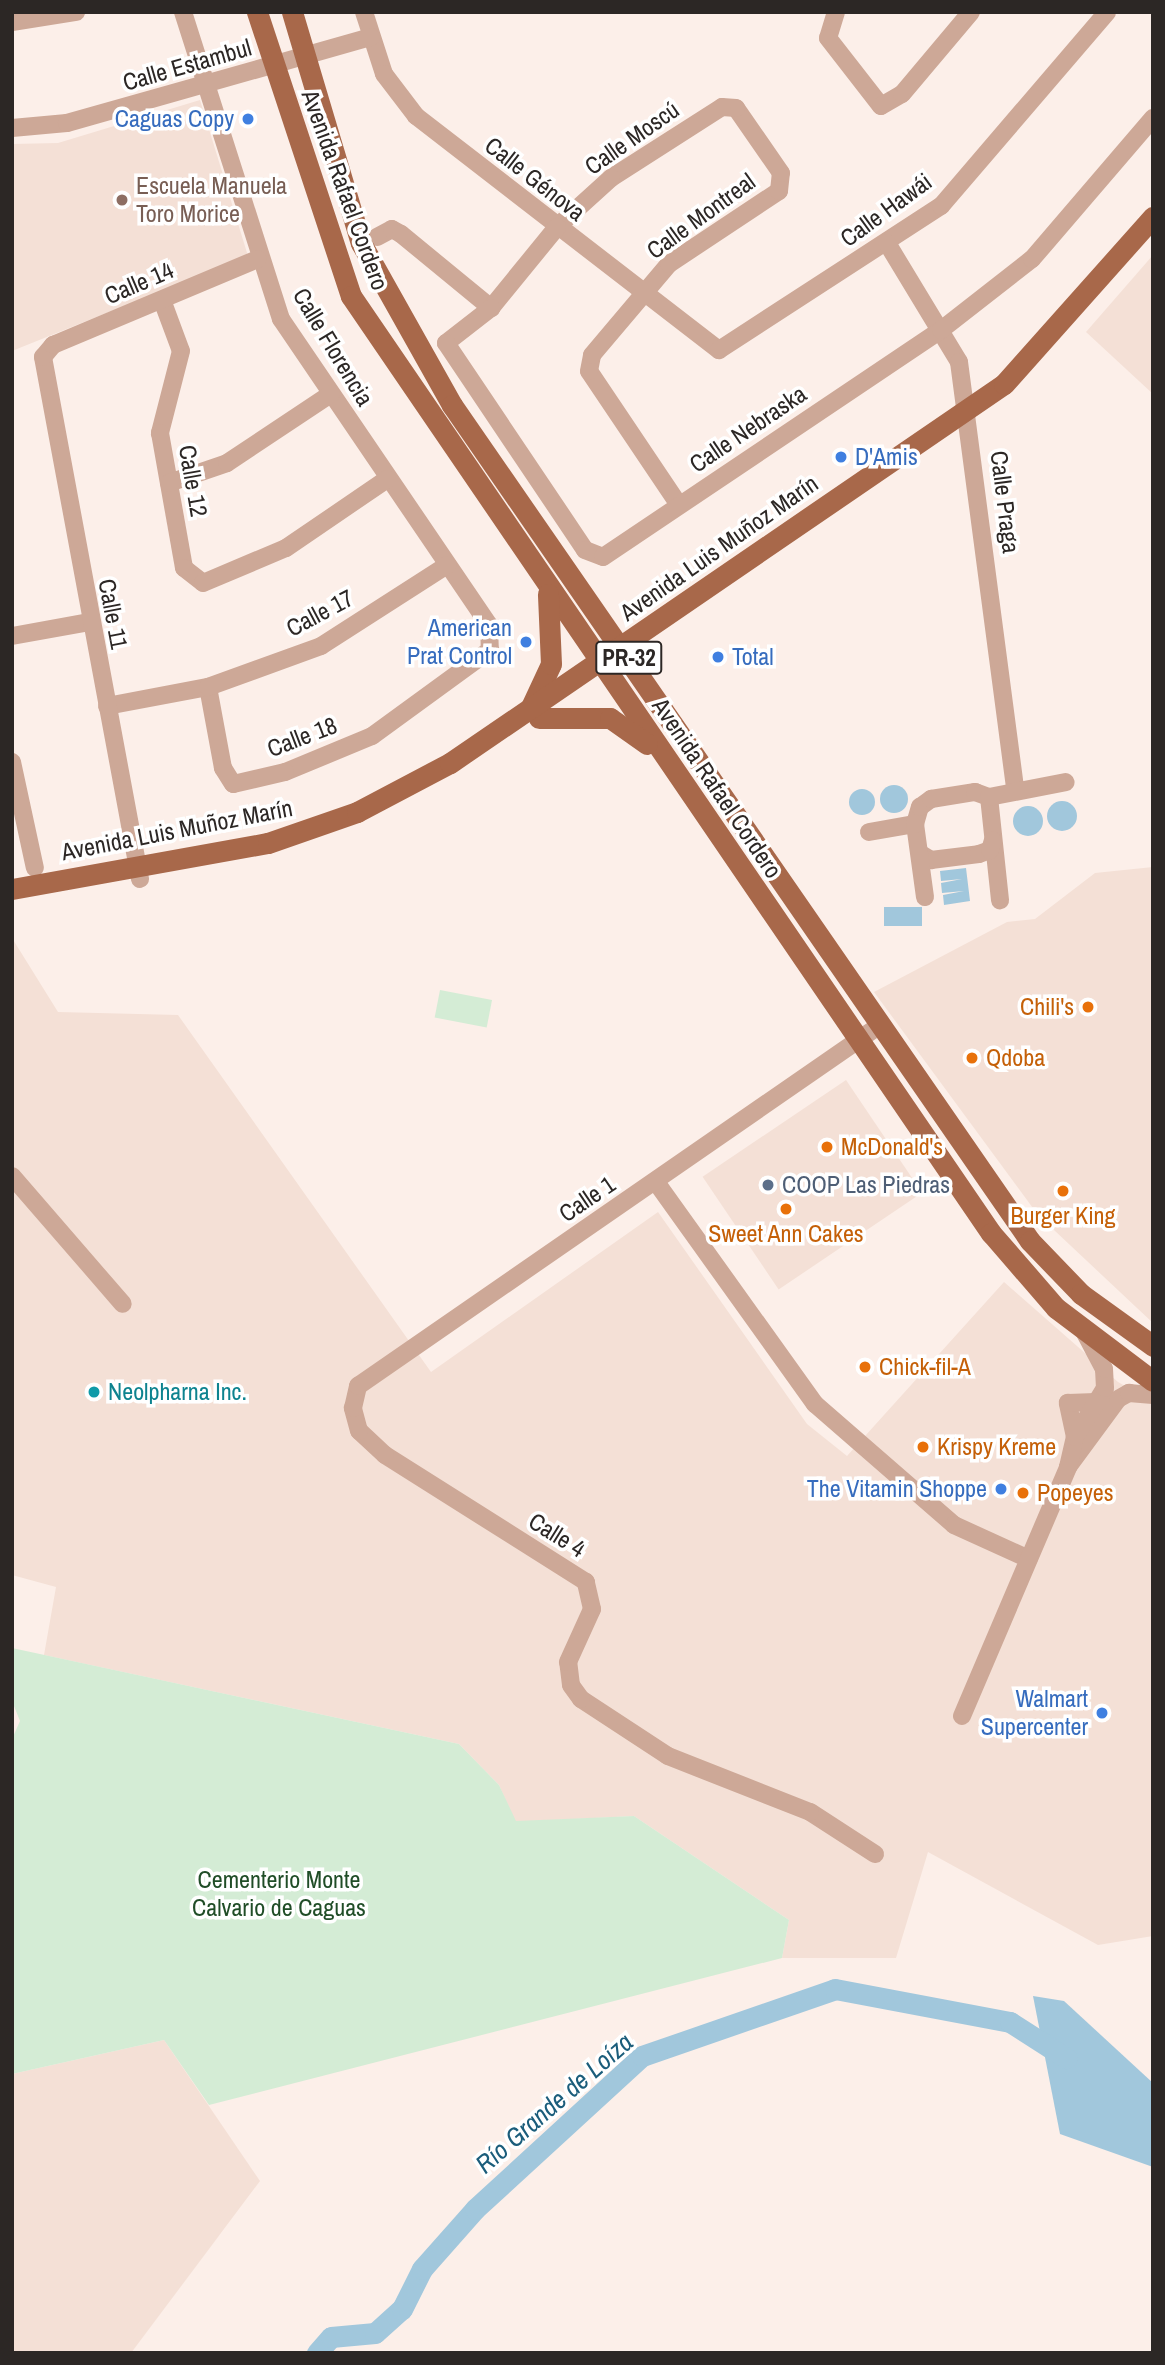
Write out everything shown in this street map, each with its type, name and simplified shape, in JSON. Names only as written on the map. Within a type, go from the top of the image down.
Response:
[{"type":"main road","name":"Avenida Rafael Cordero","points":[[257,12],[351,296],[991,1233],[1030,1281],[1085,1333],[1153,1381]]},
{"type":"main road","name":"Avenida Rafael Cordero","points":[[292,12],[361,243],[452,405],[627,651],[1030,1241],[1081,1294],[1153,1346]]},
{"type":"main road","name":"Avenida Luis Muñoz Marín","points":[[970,417],[1030,359],[1153,218]]},
{"type":"main road","name":"Avenida Luis Muñoz Marín","points":[[12,902],[268,843],[335,821],[440,769],[534,714],[1034,374],[1153,239]]},
{"type":"main road","points":[[546,585],[551,664],[534,714],[610,718],[633,731],[679,776]]},
{"type":"main road","name":"Avenida Luis Muñoz Marín","points":[[12,889],[139,872]]},
{"type":"street","points":[[12,22],[76,12]]},
{"type":"street","name":"Calle Florencia","points":[[183,12],[258,260],[281,319],[387,479],[489,625],[490,650],[468,670]]},
{"type":"street","name":"Calle Génova","points":[[364,12],[384,74],[416,117],[641,294],[719,351]]},
{"type":"street","points":[[836,12],[828,38],[880,106],[902,94],[971,12]]},
{"type":"street","name":"Calle Hawái","points":[[719,351],[941,206],[1107,12]]},
{"type":"street","name":"Calle Estambul","points":[[12,128],[67,123],[205,87],[371,37]]},
{"type":"street","name":"Calle Moscú","points":[[491,308],[556,227],[611,178],[722,107]]},
{"type":"street","name":"Calle Montreal","points":[[679,505],[589,371],[592,355],[669,264],[779,191],[781,173],[736,108],[722,107]]},
{"type":"street","name":"Calle Nebraska","points":[[491,308],[446,344],[585,550],[603,557],[941,330],[1032,259],[1153,118]]},
{"type":"street","points":[[377,237],[392,229],[401,234],[491,308]]},
{"type":"street","name":"Calle Praga","points":[[887,243],[959,362],[970,417],[1016,787]]},
{"type":"street","name":"Calle 14","points":[[43,357],[53,345],[258,260]]},
{"type":"street","name":"Calle 12","points":[[162,300],[181,351],[160,433],[184,568],[203,583],[286,548],[387,479]]},
{"type":"street","name":"Calle 11","points":[[43,357],[89,622],[139,872]]},
{"type":"street","points":[[169,484],[227,463],[331,394]]},
{"type":"street","name":"Calle 17","points":[[107,706],[208,687],[321,646],[446,565]]},
{"type":"street","points":[[12,636],[89,622]]},
{"type":"street","name":"Calle 18","points":[[208,687],[223,768],[233,784],[285,772],[372,736],[468,670]]},
{"type":"street","points":[[12,762],[16,806],[34,868]]},
{"type":"street","points":[[925,897],[915,824],[931,799],[975,792],[989,797],[1016,787],[1066,782]]},
{"type":"street","points":[[989,797],[1000,900]]},
{"type":"street","points":[[869,832],[915,824]]},
{"type":"street","points":[[921,855],[931,860],[979,854],[993,840]]},
{"type":"street","name":"Calle 1","points":[[359,1431],[353,1408],[358,1386],[859,1043],[880,1025]]},
{"type":"street","points":[[12,1176],[123,1304]]},
{"type":"street","points":[[656,1182],[814,1404],[954,1525],[1029,1559]]},
{"type":"street","points":[[962,1716],[1068,1466],[1075,1437],[1068,1403],[1096,1402],[1105,1388],[1104,1368],[1085,1333]]},
{"type":"street","points":[[1068,1466],[1118,1399],[1129,1393],[1153,1395]]},
{"type":"street","name":"Calle 4","points":[[359,1431],[386,1455],[586,1582],[592,1609],[568,1662],[570,1685],[581,1699],[668,1756],[810,1812],[875,1854]]},
{"type":"shaded area","name":"Escuela Manuela Toro Morice","points":[[200,100],[248,256],[12,351],[12,144],[58,143]]},
{"type":"shaded area","points":[[1153,255],[1153,394],[1086,332]]},
{"type":"shaded area","points":[[1153,867],[1153,1323],[1038,1215],[874,992],[1007,922],[1035,919],[1095,873]]},
{"type":"shaded area","points":[[12,938],[58,1012],[178,1015],[431,1372],[658,1212],[807,1424],[847,1456],[1004,1282],[1118,1382],[1153,1402],[1153,1936],[1098,1945],[928,1852],[896,1958],[782,1958],[789,1920],[634,1816],[515,1822],[499,1785],[459,1744],[44,1655],[56,1587],[12,1575]]},
{"type":"shaded area","points":[[846,1080],[922,1193],[779,1289],[703,1177]]},
{"type":"shaded area","points":[[164,2040],[260,2181],[131,2353],[12,2353],[12,2074]]},
{"type":"green space","points":[[440,990],[492,1000],[487,1028],[435,1017]]},
{"type":"green space","name":"Cementerio Monte Calvario de Caguas","points":[[12,1648],[459,1744],[499,1785],[516,1821],[634,1816],[789,1920],[782,1958],[209,2105],[164,2040],[12,2074],[12,1739],[20,1721],[12,1701]]},
{"type":"water","points":[[894,785],[904,789],[908,799],[904,809],[894,813],[884,809],[880,799],[884,789]]},
{"type":"water","points":[[862,789],[871,793],[875,802],[871,811],[862,815],[853,811],[849,802],[853,793]]},
{"type":"water","points":[[1062,801],[1073,805],[1077,816],[1073,827],[1062,831],[1051,827],[1047,816],[1051,805]]},
{"type":"water","points":[[1028,806],[1039,810],[1043,821],[1039,832],[1028,836],[1017,832],[1013,821],[1017,810]]},
{"type":"water","points":[[966,868],[970,901],[944,905],[943,895],[964,891],[942,893],[941,883],[962,879],[941,881],[940,871]]},
{"type":"water","points":[[884,907],[922,907],[922,926],[884,926]]},
{"type":"water","points":[[1033,1996],[1064,2001],[1153,2083],[1153,2167],[1060,2134]]},
{"type":"waterway","name":"Río Grande de Loíza","points":[[317,2353],[331,2337],[375,2333],[402,2309],[422,2269],[475,2209],[642,2056],[835,1989],[1010,2022],[1066,2058]]},
{"type":"place","name":"Caguas Copy","points":[[248,119]]},
{"type":"place","name":"Escuela Manuela Toro Morice","points":[[122,200]]},
{"type":"place","name":"D'Amis","points":[[841,457]]},
{"type":"place","name":"American Prat Control","points":[[526,642]]},
{"type":"place","name":"Total","points":[[718,657]]},
{"type":"place","name":"Chili's","points":[[1088,1007]]},
{"type":"place","name":"Qdoba","points":[[972,1058]]},
{"type":"place","name":"McDonald's","points":[[827,1147]]},
{"type":"place","name":"COOP Las Piedras","points":[[768,1185]]},
{"type":"place","name":"Burger King","points":[[1063,1191]]},
{"type":"place","name":"Sweet Ann Cakes","points":[[786,1209]]},
{"type":"place","name":"Chick-fil-A","points":[[865,1367]]},
{"type":"place","name":"Neolpharna Inc.","points":[[94,1392]]},
{"type":"place","name":"Krispy Kreme","points":[[923,1447]]},
{"type":"place","name":"The Vitamin Shoppe","points":[[1001,1489]]},
{"type":"place","name":"Popeyes","points":[[1023,1493]]},
{"type":"place","name":"Walmart Supercenter","points":[[1102,1713]]}]
